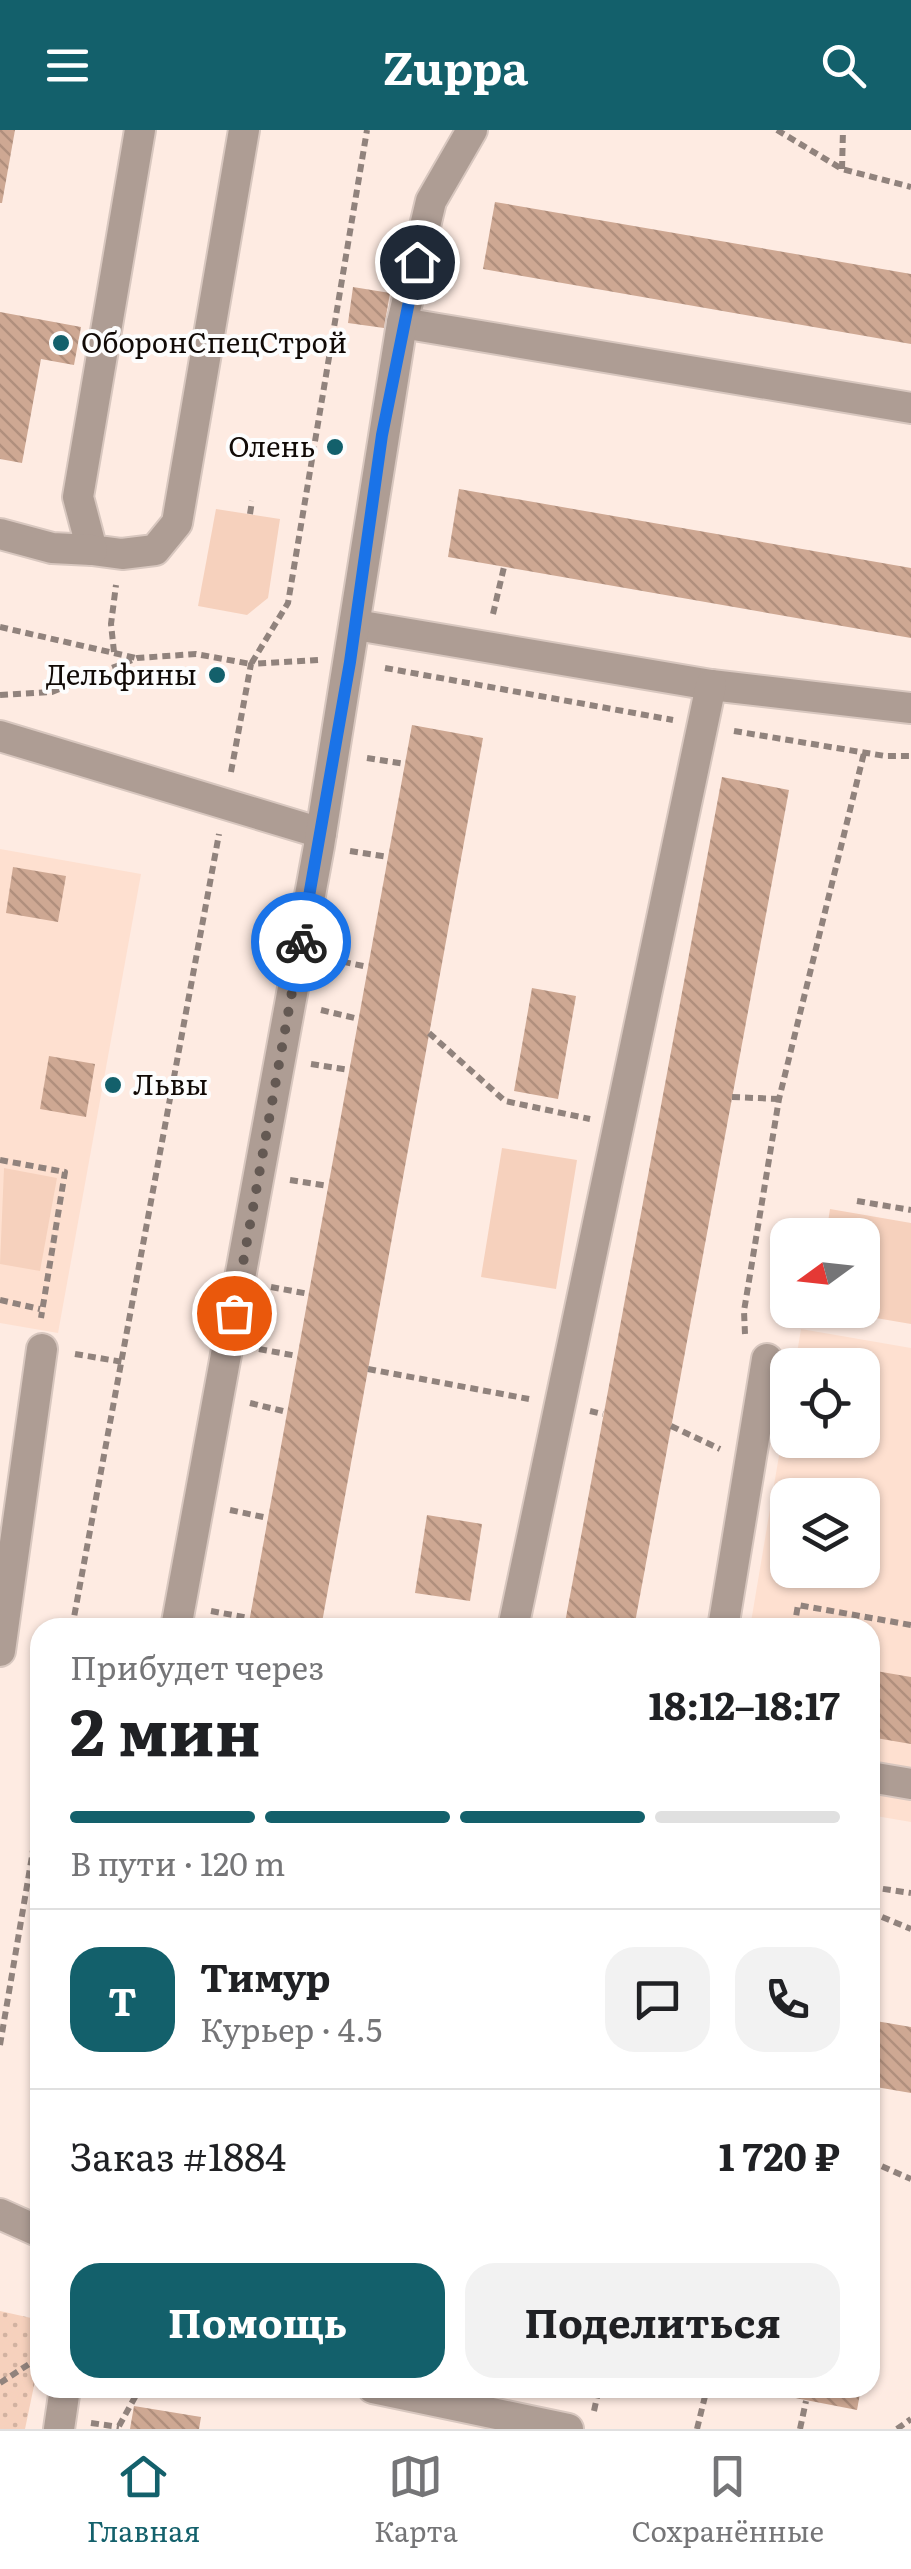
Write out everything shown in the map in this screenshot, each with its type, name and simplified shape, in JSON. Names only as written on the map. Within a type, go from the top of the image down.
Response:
[{"type":"lane","points":[[92,550],[78,497],[140,130]]},
{"type":"lane","points":[[0,534],[52,548],[122,554],[155,550],[177,523],[244,130]]},
{"type":"lane","points":[[178,1618],[321,833],[402,322],[431,201],[472,130]]},
{"type":"lane","points":[[402,322],[911,408]]},
{"type":"lane","points":[[356,625],[711,686],[911,708]]},
{"type":"lane","points":[[516,1618],[711,686]]},
{"type":"lane","points":[[0,736],[321,833]]},
{"type":"lane","points":[[0,1651],[42,1349]]},
{"type":"lane","points":[[725,1618],[767,1359]]},
{"type":"lane","points":[[880,1779],[911,1784]]},
{"type":"lane","points":[[0,2214],[30,2228]]},
{"type":"lane","points":[[59,2429],[64,2398]]},
{"type":"lane","points":[[421,2398],[568,2429]]},
{"type":"path","points":[[0,695],[52,692],[137,658],[196,654],[251,664],[288,603],[367,130]]},
{"type":"path","points":[[776,130],[842,169],[911,187]]},
{"type":"path","points":[[842,169],[843,130]]},
{"type":"path","points":[[250,514],[252,502]]},
{"type":"path","points":[[486,647],[504,567]]},
{"type":"path","points":[[114,602],[114,652]]},
{"type":"path","points":[[0,627],[137,658]]},
{"type":"path","points":[[767,1359],[745,1344],[744,1311],[779,1100],[864,753]]},
{"type":"path","points":[[429,1032],[505,1100],[619,1126]]},
{"type":"path","points":[[732,1097],[779,1100]]},
{"type":"path","points":[[0,1160],[65,1172],[40,1309],[0,1300]]},
{"type":"path","points":[[857,1201],[911,1210]]},
{"type":"path","points":[[368,1369],[560,1405]]},
{"type":"path","points":[[671,1426],[750,1463]]},
{"type":"path","points":[[796,1618],[798,1605],[875,1618]]},
{"type":"path","points":[[880,1619],[911,1624]]},
{"type":"path","points":[[0,2045],[30,1868]]},
{"type":"path","points":[[880,1889],[911,1893]]},
{"type":"path","points":[[880,1916],[911,1929]]},
{"type":"path","points":[[880,2166],[911,2178]]},
{"type":"path","points":[[0,2383],[30,2364]]},
{"type":"path","points":[[118,2429],[135,2398]]},
{"type":"path","points":[[697,2429],[705,2398]]},
{"type":"path","points":[[800,2429],[806,2401]]},
{"type":"path","points":[[897,2429],[911,2419]]},
{"type":"shaded area","points":[[216,509],[280,519],[268,598],[247,615],[198,606]]},
{"type":"shaded area","points":[[0,849],[141,874],[58,1333],[0,1323]]},
{"type":"shaded area","points":[[502,1148],[577,1160],[556,1289],[481,1277]]},
{"type":"shaded area","points":[[4,1168],[57,1178],[40,1271],[0,1264]]},
{"type":"shaded area","points":[[830,1209],[911,1223],[911,1324],[880,1319],[880,1218],[829,1218]]},
{"type":"shaded area","points":[[801,1329],[911,1348],[911,1822],[880,1817],[880,1618],[752,1618],[770,1509],[770,1588],[880,1588],[880,1478],[775,1478],[779,1458],[880,1458],[880,1348],[798,1348]]},
{"type":"shaded area","points":[[0,2311],[30,2318],[31,2398],[25,2429],[0,2429]]},
{"type":"building","points":[[0,130],[15,130],[2,203],[0,203]]},
{"type":"building","points":[[495,202],[911,274],[911,344],[483,269]]},
{"type":"building","points":[[353,287],[390,293],[384,328],[348,323]]},
{"type":"building","points":[[0,312],[81,327],[74,365],[41,359],[22,463],[0,459]]},
{"type":"building","points":[[459,489],[911,568],[911,638],[448,557]]},
{"type":"building","points":[[412,725],[483,738],[323,1618],[250,1618]]},
{"type":"building","points":[[722,777],[789,790],[636,1618],[566,1618]]},
{"type":"building","points":[[13,867],[66,876],[58,922],[6,913]]},
{"type":"building","points":[[532,988],[576,996],[558,1099],[514,1091]]},
{"type":"building","points":[[49,1056],[95,1064],[86,1117],[40,1109]]},
{"type":"building","points":[[427,1515],[482,1524],[470,1601],[415,1593]]},
{"type":"building","points":[[880,1672],[911,1677],[911,1744],[880,1739]]},
{"type":"building","points":[[880,2022],[911,2027],[911,2093],[880,2088]]},
{"type":"building","points":[[795,2398],[859,2398],[857,2410]]},
{"type":"building","points":[[134,2406],[201,2417],[199,2429],[130,2429]]},
{"type":"way so far","points":[[234,1313],[301,942]]},
{"type":"place","name":"ОборонСпецСтрой","points":[[61,343]]},
{"type":"place","name":"Олень","points":[[335,447]]},
{"type":"place","name":"Дельфины","points":[[217,675]]},
{"type":"place","name":"Львы","points":[[113,1085]]},
{"type":"route","points":[[301,942],[350,662],[382,435],[417,262]]}]
